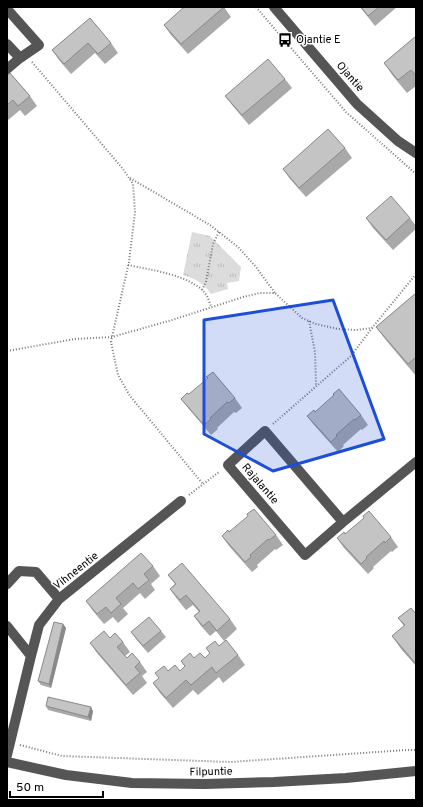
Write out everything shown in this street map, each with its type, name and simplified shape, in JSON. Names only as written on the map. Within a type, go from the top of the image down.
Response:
[{"type":"street","name":"Ojantie","points":[[274,7],[357,104],[398,141],[416,153]]},
{"type":"street","points":[[7,9],[39,45],[7,69]]},
{"type":"street","points":[[7,44],[20,58]]},
{"type":"street","points":[[264,431],[343,522]]},
{"type":"street","name":"Rajalantie","points":[[264,431],[228,465],[305,555],[416,462]]},
{"type":"street","name":"Vihneentie","points":[[7,755],[39,625],[59,599],[181,502]]},
{"type":"street","points":[[7,584],[19,571],[36,572],[59,599]]},
{"type":"street","points":[[7,626],[31,656]]},
{"type":"street","name":"Filpuntie","points":[[7,762],[66,775],[132,783],[204,784],[274,782],[346,778],[416,771]]},
{"type":"path","points":[[20,58],[32,62],[123,169],[133,184],[135,212],[128,265],[111,342],[118,375],[130,396],[203,484]]},
{"type":"path","points":[[128,178],[210,225],[238,247],[256,267],[275,293],[302,318],[316,324],[338,329],[356,330],[372,328]]},
{"type":"path","points":[[202,290],[206,282],[213,244],[219,232]]},
{"type":"path","points":[[128,265],[179,277],[195,284],[205,293],[212,306]]},
{"type":"path","points":[[264,431],[351,356],[416,274]]},
{"type":"path","points":[[7,351],[75,339],[112,336],[172,320],[242,296],[260,293],[275,293]]},
{"type":"path","points":[[309,321],[315,352],[316,386]]},
{"type":"path","points":[[181,502],[228,465]]},
{"type":"path","points":[[10,742],[62,756],[230,762],[416,750]]},
{"type":"highlighted area","points":[[333,300],[384,439],[273,471],[204,434],[204,320]]},
{"type":"green space","points":[[192,232],[210,236],[241,267],[239,281],[227,283],[228,289],[211,294],[199,282],[183,275]]},
{"type":"building","points":[[184,7],[224,7],[181,44],[164,25]]},
{"type":"building","points":[[361,7],[379,7],[368,16]]},
{"type":"building","points":[[90,18],[111,43],[98,54],[88,43],[64,64],[52,50]]},
{"type":"building","points":[[416,36],[416,76],[411,70],[398,80],[384,63]]},
{"type":"building","points":[[268,59],[285,79],[242,115],[225,96]]},
{"type":"building","points":[[10,73],[30,96],[18,106],[13,100],[7,105],[7,76]]},
{"type":"building","points":[[328,129],[345,148],[299,188],[283,169]]},
{"type":"building","points":[[391,196],[410,218],[386,240],[366,218]]},
{"type":"building","points":[[416,293],[416,357],[408,364],[376,327]]},
{"type":"building","points":[[213,372],[235,398],[229,403],[227,402],[204,425],[181,399],[208,378],[206,377]]},
{"type":"building","points":[[339,389],[361,415],[355,420],[354,419],[336,435],[337,436],[331,442],[307,416],[314,410],[315,412]]},
{"type":"building","points":[[254,509],[276,535],[269,540],[268,539],[250,555],[251,557],[245,562],[222,536],[248,516],[247,514]]},
{"type":"building","points":[[369,511],[391,537],[385,543],[384,541],[366,557],[367,558],[361,564],[337,538],[344,532],[345,534],[364,518],[363,516]]},
{"type":"building","points":[[141,553],[153,566],[144,574],[149,580],[138,589],[133,583],[116,598],[121,604],[111,613],[106,607],[97,614],[86,601]]},
{"type":"building","points":[[182,563],[230,619],[217,631],[209,621],[203,626],[194,616],[200,611],[186,595],[180,600],[170,589],[176,584],[168,575]]},
{"type":"building","points":[[411,608],[416,614],[416,664],[392,636],[405,625],[398,618]]},
{"type":"building","points":[[149,617],[161,631],[143,646],[131,632]]},
{"type":"building","points":[[54,622],[63,624],[49,684],[38,681]]},
{"type":"building","points":[[104,631],[110,638],[115,633],[123,642],[117,647],[127,658],[132,653],[140,662],[135,667],[140,673],[126,685],[90,643]]},
{"type":"building","points":[[226,640],[238,655],[216,673],[212,667],[191,685],[186,680],[166,698],[153,683],[159,678],[155,673],[164,666],[168,671],[175,665],[180,671],[185,666],[181,661],[190,653],[194,658],[200,653],[205,658],[210,653],[206,648],[215,641],[219,646]]},
{"type":"building","points":[[48,697],[91,707],[88,717],[46,706]]},
{"type":"place","name":"Ojantie E","points":[[285,40]]}]
